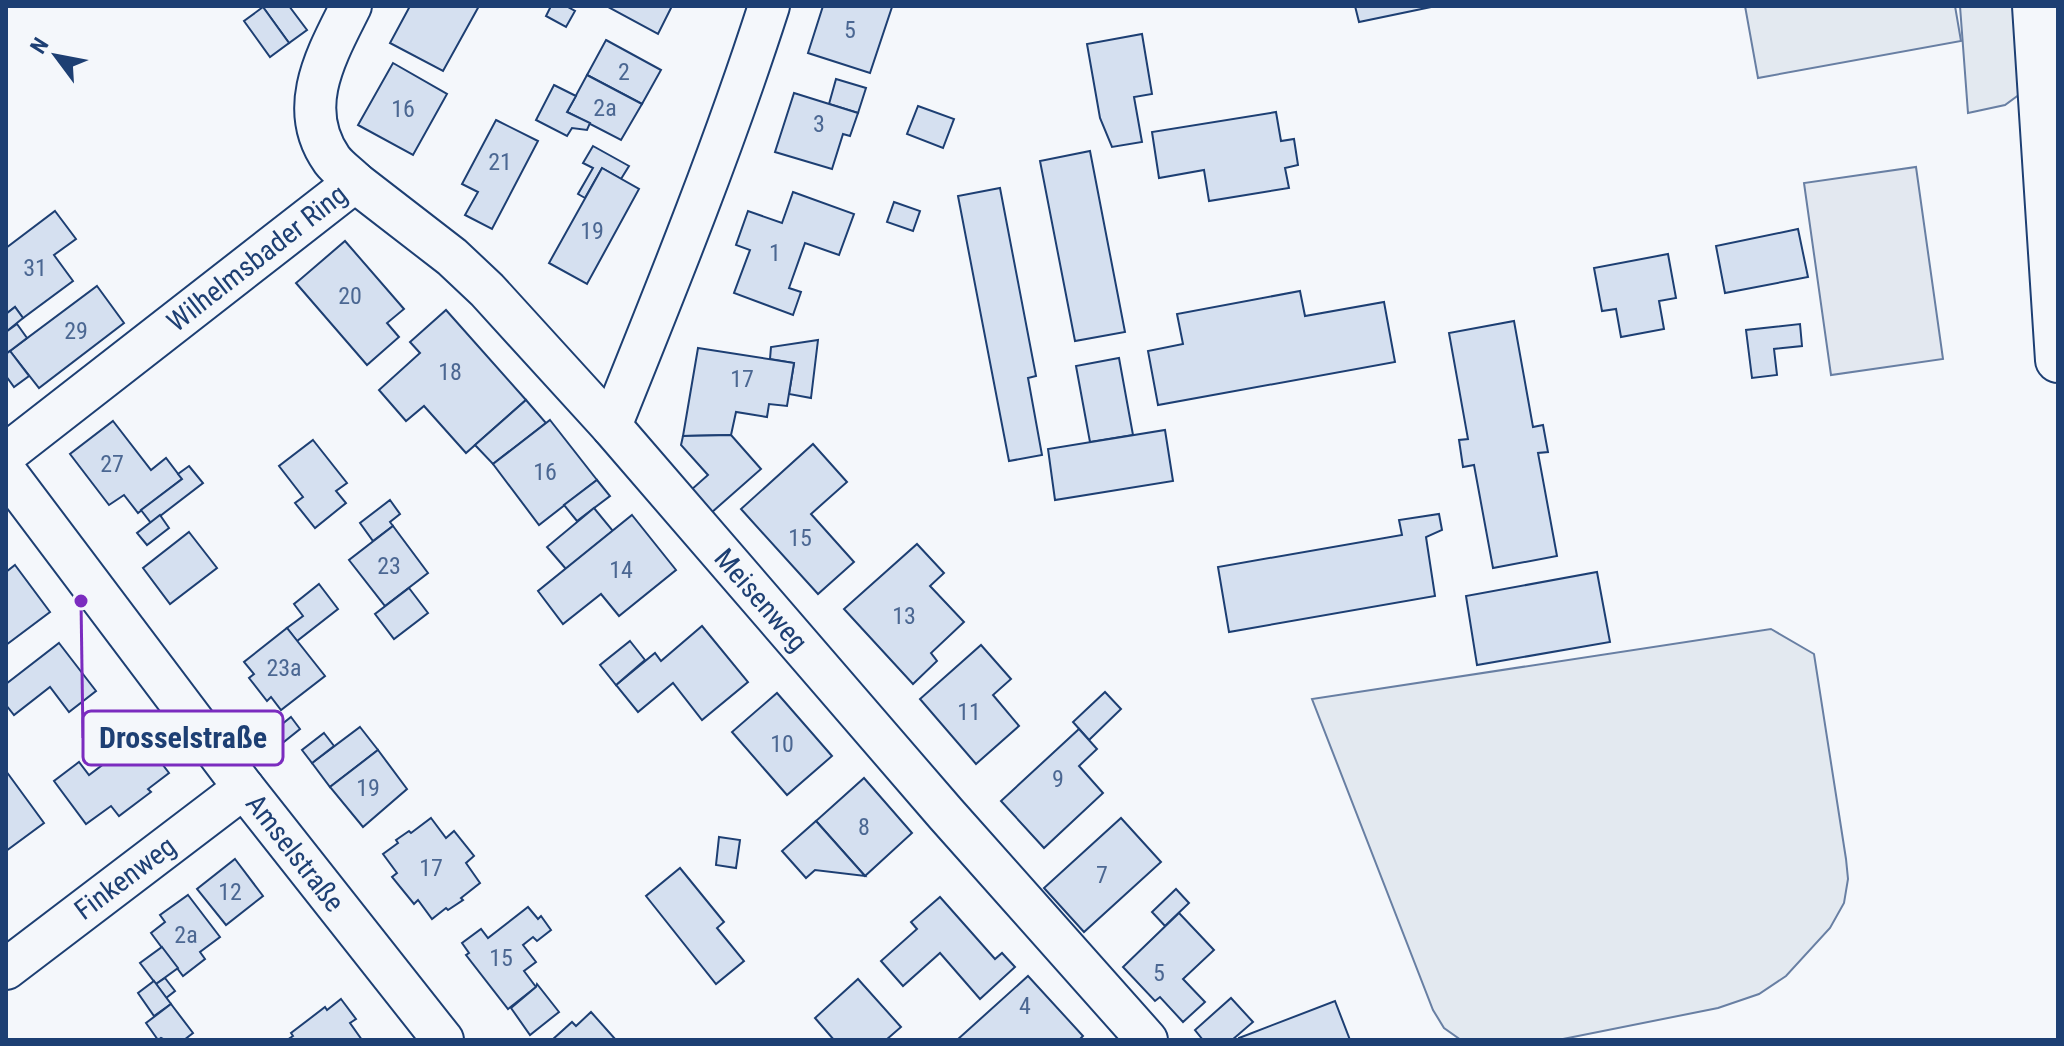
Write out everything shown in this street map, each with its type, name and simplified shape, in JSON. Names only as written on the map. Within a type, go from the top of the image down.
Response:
[{"type":"main road","points":[[2035,6],[2058,360]]},
{"type":"street","name":"Wilhelmsbader Ring","points":[[6,454],[355,182],[332,160],[321,137],[315,95],[325,58],[351,6]]},
{"type":"street","points":[[611,426],[701,200],[769,6]]},
{"type":"street","name":"Meisenweg","points":[[355,182],[452,257],[487,290],[611,426],[962,833],[1147,1040]]},
{"type":"street","name":"Amselstraße","points":[[6,472],[244,788],[443,1040]]},
{"type":"street","name":"Finkenweg","points":[[6,969],[244,788]]},
{"type":"shaded area","points":[[1745,6],[1955,6],[1961,41],[1758,78]]},
{"type":"shaded area","points":[[1960,6],[2014,6],[2020,94],[2005,105],[1968,113]]},
{"type":"shaded area","points":[[1916,167],[1943,359],[1831,375],[1804,183]]},
{"type":"shaded area","points":[[1771,629],[1814,654],[1848,879],[1844,903],[1830,928],[1786,976],[1759,994],[1718,1008],[1558,1040],[1461,1040],[1444,1028],[1433,1010],[1312,699]]},
{"type":"building","points":[[264,6],[289,6],[307,30],[289,43]]},
{"type":"building","points":[[410,6],[479,6],[443,71],[390,43]]},
{"type":"building","points":[[551,6],[566,6],[575,11],[566,27],[546,16]]},
{"type":"building","points":[[608,6],[672,6],[658,34]]},
{"type":"building","points":[[823,6],[892,7],[870,73],[808,53]]},
{"type":"building","points":[[1355,6],[1436,6],[1359,22]]},
{"type":"building","points":[[263,7],[289,43],[270,57],[244,21]]},
{"type":"building","points":[[1142,34],[1152,94],[1134,97],[1142,142],[1112,147],[1100,118],[1087,44]]},
{"type":"building","points":[[606,40],[661,70],[642,104],[587,75]]},
{"type":"building","points":[[393,63],[447,94],[413,155],[358,125]]},
{"type":"building","points":[[587,75],[642,104],[621,140],[567,112]]},
{"type":"building","points":[[836,79],[866,88],[858,113],[829,104]]},
{"type":"building","points":[[554,85],[576,96],[567,112],[590,123],[587,130],[572,128],[567,136],[536,120]]},
{"type":"building","points":[[794,93],[858,113],[850,136],[843,134],[832,169],[775,152]]},
{"type":"building","points":[[918,106],[954,119],[943,148],[907,134]]},
{"type":"building","points":[[1276,112],[1281,141],[1294,139],[1298,165],[1285,168],[1289,188],[1209,201],[1204,170],[1159,178],[1152,132]]},
{"type":"building","points":[[496,120],[538,141],[492,229],[465,215],[478,192],[462,184]]},
{"type":"building","points":[[593,146],[629,166],[621,179],[602,168],[585,198],[578,194],[593,168],[583,163]]},
{"type":"building","points":[[1090,151],[1125,332],[1075,341],[1040,161]]},
{"type":"building","points":[[602,168],[639,189],[587,284],[549,263]]},
{"type":"building","points":[[1000,188],[1036,376],[1028,378],[1042,455],[1009,461],[958,196]]},
{"type":"building","points":[[793,192],[854,214],[839,255],[805,243],[789,288],[801,292],[793,315],[734,293],[750,250],[736,245],[748,211],[782,223]]},
{"type":"building","points":[[894,202],[920,211],[913,231],[887,222]]},
{"type":"building","points":[[55,211],[76,239],[54,255],[73,281],[23,318],[15,307],[6,314],[6,248]]},
{"type":"building","points":[[1798,229],[1808,277],[1725,293],[1716,246]]},
{"type":"building","points":[[345,241],[404,309],[387,323],[399,337],[367,365],[296,283]]},
{"type":"building","points":[[1668,254],[1676,298],[1659,301],[1664,329],[1621,337],[1616,309],[1602,311],[1594,268]]},
{"type":"building","points":[[97,286],[124,323],[39,388],[10,351]]},
{"type":"building","points":[[1300,291],[1305,316],[1384,302],[1395,362],[1158,405],[1148,351],[1183,344],[1177,314]]},
{"type":"building","points":[[15,307],[23,318],[6,332],[6,314]]},
{"type":"building","points":[[446,310],[526,400],[466,453],[424,406],[406,421],[379,390],[420,353],[410,342]]},
{"type":"building","points":[[1514,321],[1533,427],[1543,425],[1548,452],[1538,453],[1557,556],[1493,568],[1474,465],[1463,467],[1459,440],[1468,439],[1449,333]]},
{"type":"building","points":[[17,324],[27,338],[6,354],[6,332]]},
{"type":"building","points":[[1800,324],[1802,346],[1774,349],[1777,375],[1752,378],[1746,330]]},
{"type":"building","points":[[818,340],[811,398],[789,394],[794,363],[770,359],[771,347]]},
{"type":"building","points":[[698,348],[794,363],[787,406],[769,404],[767,417],[736,412],[731,435],[683,436]]},
{"type":"building","points":[[10,351],[29,376],[14,387],[6,376],[6,354]]},
{"type":"building","points":[[1119,358],[1133,435],[1090,442],[1076,366]]},
{"type":"building","points":[[526,400],[546,423],[493,464],[475,445]]},
{"type":"building","points":[[550,420],[597,480],[539,525],[493,464]]},
{"type":"building","points":[[113,421],[151,470],[166,458],[182,479],[138,513],[124,495],[109,505],[70,454]]},
{"type":"building","points":[[1165,430],[1173,481],[1055,500],[1048,449]]},
{"type":"building","points":[[731,435],[761,469],[711,513],[691,490],[708,475],[681,445],[683,436]]},
{"type":"building","points":[[313,440],[347,483],[336,491],[346,503],[315,528],[295,503],[303,497],[279,466]]},
{"type":"building","points":[[813,444],[847,482],[811,514],[854,562],[818,594],[741,509]]},
{"type":"building","points":[[189,466],[203,483],[151,523],[141,510],[182,479],[178,474]]},
{"type":"building","points":[[597,480],[610,496],[577,521],[564,505]]},
{"type":"building","points":[[390,500],[400,514],[390,522],[393,526],[373,541],[360,523]]},
{"type":"building","points":[[594,508],[613,531],[566,569],[547,547]]},
{"type":"building","points":[[1439,514],[1442,530],[1426,537],[1435,596],[1229,632],[1218,567],[1402,535],[1399,520]]},
{"type":"building","points":[[160,515],[169,528],[147,545],[137,533]]},
{"type":"building","points":[[632,515],[676,570],[619,616],[601,594],[563,624],[538,591]]},
{"type":"building","points":[[393,526],[428,573],[385,606],[349,560]]},
{"type":"building","points":[[189,532],[217,568],[170,604],[143,568]]},
{"type":"building","points":[[917,544],[944,573],[930,586],[964,622],[931,653],[937,661],[913,684],[844,609]]},
{"type":"building","points":[[15,565],[50,612],[6,645],[6,572]]},
{"type":"building","points":[[1597,572],[1610,642],[1477,665],[1466,596]]},
{"type":"building","points":[[319,584],[338,609],[297,641],[287,628],[303,616],[294,604]]},
{"type":"building","points":[[409,588],[428,613],[394,639],[375,614]]},
{"type":"building","points":[[702,626],[748,682],[702,720],[673,683],[638,712],[616,685],[655,653],[661,661]]},
{"type":"building","points":[[287,628],[325,676],[281,710],[271,697],[267,701],[249,678],[254,674],[244,662]]},
{"type":"building","points":[[630,641],[645,660],[616,685],[600,665]]},
{"type":"building","points":[[59,643],[96,691],[69,712],[50,687],[14,715],[6,705],[6,684]]},
{"type":"building","points":[[981,645],[1011,679],[993,695],[1019,726],[976,764],[920,699]]},
{"type":"building","points":[[1105,692],[1121,709],[1089,740],[1073,722]]},
{"type":"building","points":[[777,693],[832,756],[787,795],[732,732]]},
{"type":"building","points":[[291,717],[300,729],[280,745],[271,733]]},
{"type":"building","points":[[360,727],[378,750],[330,787],[312,763]]},
{"type":"building","points":[[1079,729],[1097,749],[1079,766],[1103,793],[1044,848],[1001,801]]},
{"type":"building","points":[[324,733],[334,746],[312,763],[302,750]]},
{"type":"building","points":[[141,736],[169,773],[148,789],[151,792],[119,816],[111,806],[86,824],[54,781],[79,762],[89,775]]},
{"type":"building","points":[[378,750],[407,789],[363,827],[330,787]]},
{"type":"building","points":[[6,771],[44,823],[6,851]]},
{"type":"building","points":[[864,778],[912,833],[865,876],[816,821]]},
{"type":"building","points":[[431,818],[446,838],[454,831],[474,856],[466,863],[480,883],[461,898],[463,900],[432,919],[418,900],[414,904],[392,877],[397,873],[383,854],[398,843],[396,840]]},
{"type":"building","points":[[1121,818],[1161,862],[1084,932],[1044,888]]},
{"type":"building","points":[[816,821],[865,876],[815,870],[806,878],[782,851]]},
{"type":"building","points":[[719,837],[740,840],[736,868],[716,865]]},
{"type":"building","points":[[235,859],[263,896],[226,925],[197,889]]},
{"type":"building","points":[[680,868],[724,922],[717,928],[744,961],[716,984],[646,896]]},
{"type":"building","points":[[1176,889],[1189,903],[1165,926],[1152,912]]},
{"type":"building","points":[[188,895],[220,937],[200,952],[205,959],[183,976],[151,933],[165,922],[160,915]]},
{"type":"building","points":[[940,897],[995,959],[1002,953],[1015,967],[980,999],[940,953],[903,986],[881,961],[917,929],[911,922]]},
{"type":"building","points":[[528,907],[538,919],[541,916],[551,930],[537,941],[533,937],[523,945],[536,962],[524,971],[536,987],[508,1009],[466,955],[469,953],[462,943],[481,929],[488,938]]},
{"type":"building","points":[[1179,913],[1214,950],[1183,979],[1205,1002],[1183,1022],[1160,997],[1155,1001],[1123,967]]},
{"type":"building","points":[[162,947],[178,968],[156,984],[140,963]]},
{"type":"building","points":[[1028,976],[1083,1036],[1079,1040],[957,1040]]},
{"type":"building","points":[[165,978],[175,991],[166,998],[156,984]]},
{"type":"building","points":[[858,979],[901,1027],[886,1040],[834,1040],[815,1018]]},
{"type":"building","points":[[154,981],[171,1004],[154,1016],[138,993]]},
{"type":"building","points":[[537,984],[559,1012],[530,1035],[511,1008]]},
{"type":"building","points":[[1231,998],[1253,1022],[1232,1040],[1203,1040],[1195,1030]]},
{"type":"building","points":[[341,999],[356,1019],[350,1023],[362,1040],[287,1040],[293,1036],[291,1033],[325,1007],[327,1010]]},
{"type":"building","points":[[1335,1001],[1350,1040],[1239,1040],[1239,1038]]},
{"type":"building","points":[[171,1004],[193,1033],[184,1040],[158,1040],[146,1023]]},
{"type":"building","points":[[591,1012],[616,1040],[552,1040],[572,1022],[576,1026]]},
{"type":"place","name":"Drosselstraße","points":[[81,601]]}]
